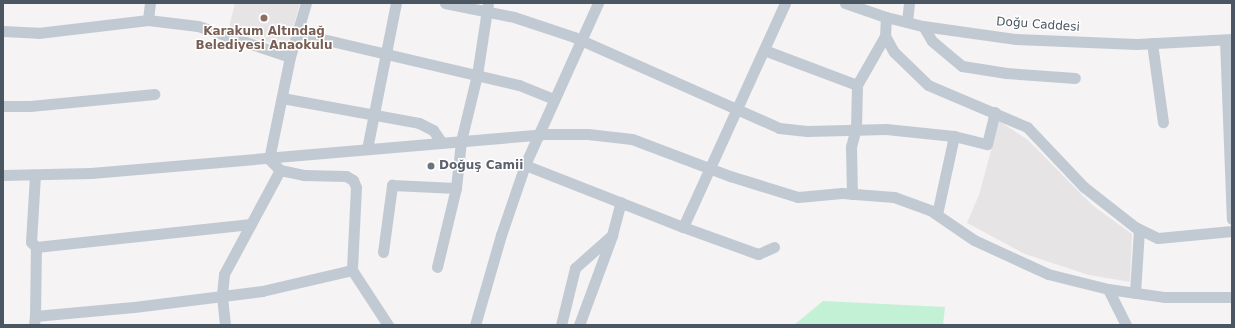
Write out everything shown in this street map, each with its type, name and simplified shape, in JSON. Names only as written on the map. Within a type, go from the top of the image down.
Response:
[{"type":"street","points":[[148,20],[150,3]]},
{"type":"street","points":[[269,159],[290,57],[306,3]]},
{"type":"street","points":[[367,149],[396,3]]},
{"type":"street","points":[[445,3],[487,8],[581,40],[737,108],[779,128],[807,131],[856,128],[915,130],[954,136],[987,144],[995,112]]},
{"type":"street","points":[[475,325],[501,235],[525,166],[538,134],[598,3]]},
{"type":"street","points":[[683,227],[708,168],[785,3]]},
{"type":"street","name":"Doğu Caddesi","points":[[845,3],[886,17],[923,26],[1016,39],[1152,43],[1228,40]]},
{"type":"street","points":[[907,22],[909,3]]},
{"type":"street","points":[[436,267],[456,188],[461,141],[477,75],[487,8]]},
{"type":"street","points":[[852,194],[851,147],[856,128],[857,85],[885,36],[886,17]]},
{"type":"street","points":[[3,30],[38,33],[148,20],[198,26],[290,57]]},
{"type":"street","points":[[923,26],[932,41],[962,66],[1006,73],[1074,78]]},
{"type":"street","points":[[297,33],[386,52],[519,85],[554,99]]},
{"type":"street","points":[[885,36],[894,52],[928,85],[995,112],[1027,127],[1084,187],[1139,229],[1158,238],[1232,231]]},
{"type":"street","points":[[1228,40],[1232,219]]},
{"type":"street","points":[[1152,43],[1163,122]]},
{"type":"street","points":[[764,50],[857,85]]},
{"type":"street","points":[[3,106],[30,106],[154,94]]},
{"type":"street","points":[[282,98],[373,116],[419,123],[433,130],[442,143]]},
{"type":"street","points":[[3,175],[91,174],[538,134],[588,134],[632,139],[708,168],[798,197],[852,194],[894,197],[937,214],[974,240],[1048,274],[1108,289],[1165,297],[1232,296]]},
{"type":"street","points":[[937,214],[954,136]]},
{"type":"street","points":[[269,159],[280,170],[304,174],[346,176],[353,180],[356,187],[352,270],[388,325]]},
{"type":"street","points":[[525,166],[683,227],[758,254],[774,247]]},
{"type":"street","points":[[225,325],[222,296],[224,274],[280,170]]},
{"type":"street","points":[[35,175],[32,242],[36,247],[35,321],[292,285],[352,270]]},
{"type":"street","points":[[384,252],[392,184],[456,188]]},
{"type":"street","points":[[580,325],[612,235],[621,202]]},
{"type":"street","points":[[36,247],[251,224]]},
{"type":"street","points":[[1135,292],[1139,229]]},
{"type":"street","points":[[561,325],[575,268],[612,235]]},
{"type":"street","points":[[1108,289],[1126,325]]},
{"type":"shaded area","name":"Karakum Altındağ Belediyesi Anaokulu","points":[[235,3],[300,3],[290,39],[281,45],[228,32]]},
{"type":"shaded area","points":[[999,121],[1028,140],[1092,205],[1132,234],[1130,282],[1089,275],[1025,254],[967,223],[979,195]]},
{"type":"green space","points":[[823,301],[945,307],[943,325],[794,325]]},
{"type":"place","name":"Karakum Altındağ Belediyesi Anaokulu","points":[[264,18]]},
{"type":"place","name":"Doğuş Camii","points":[[431,166]]}]
